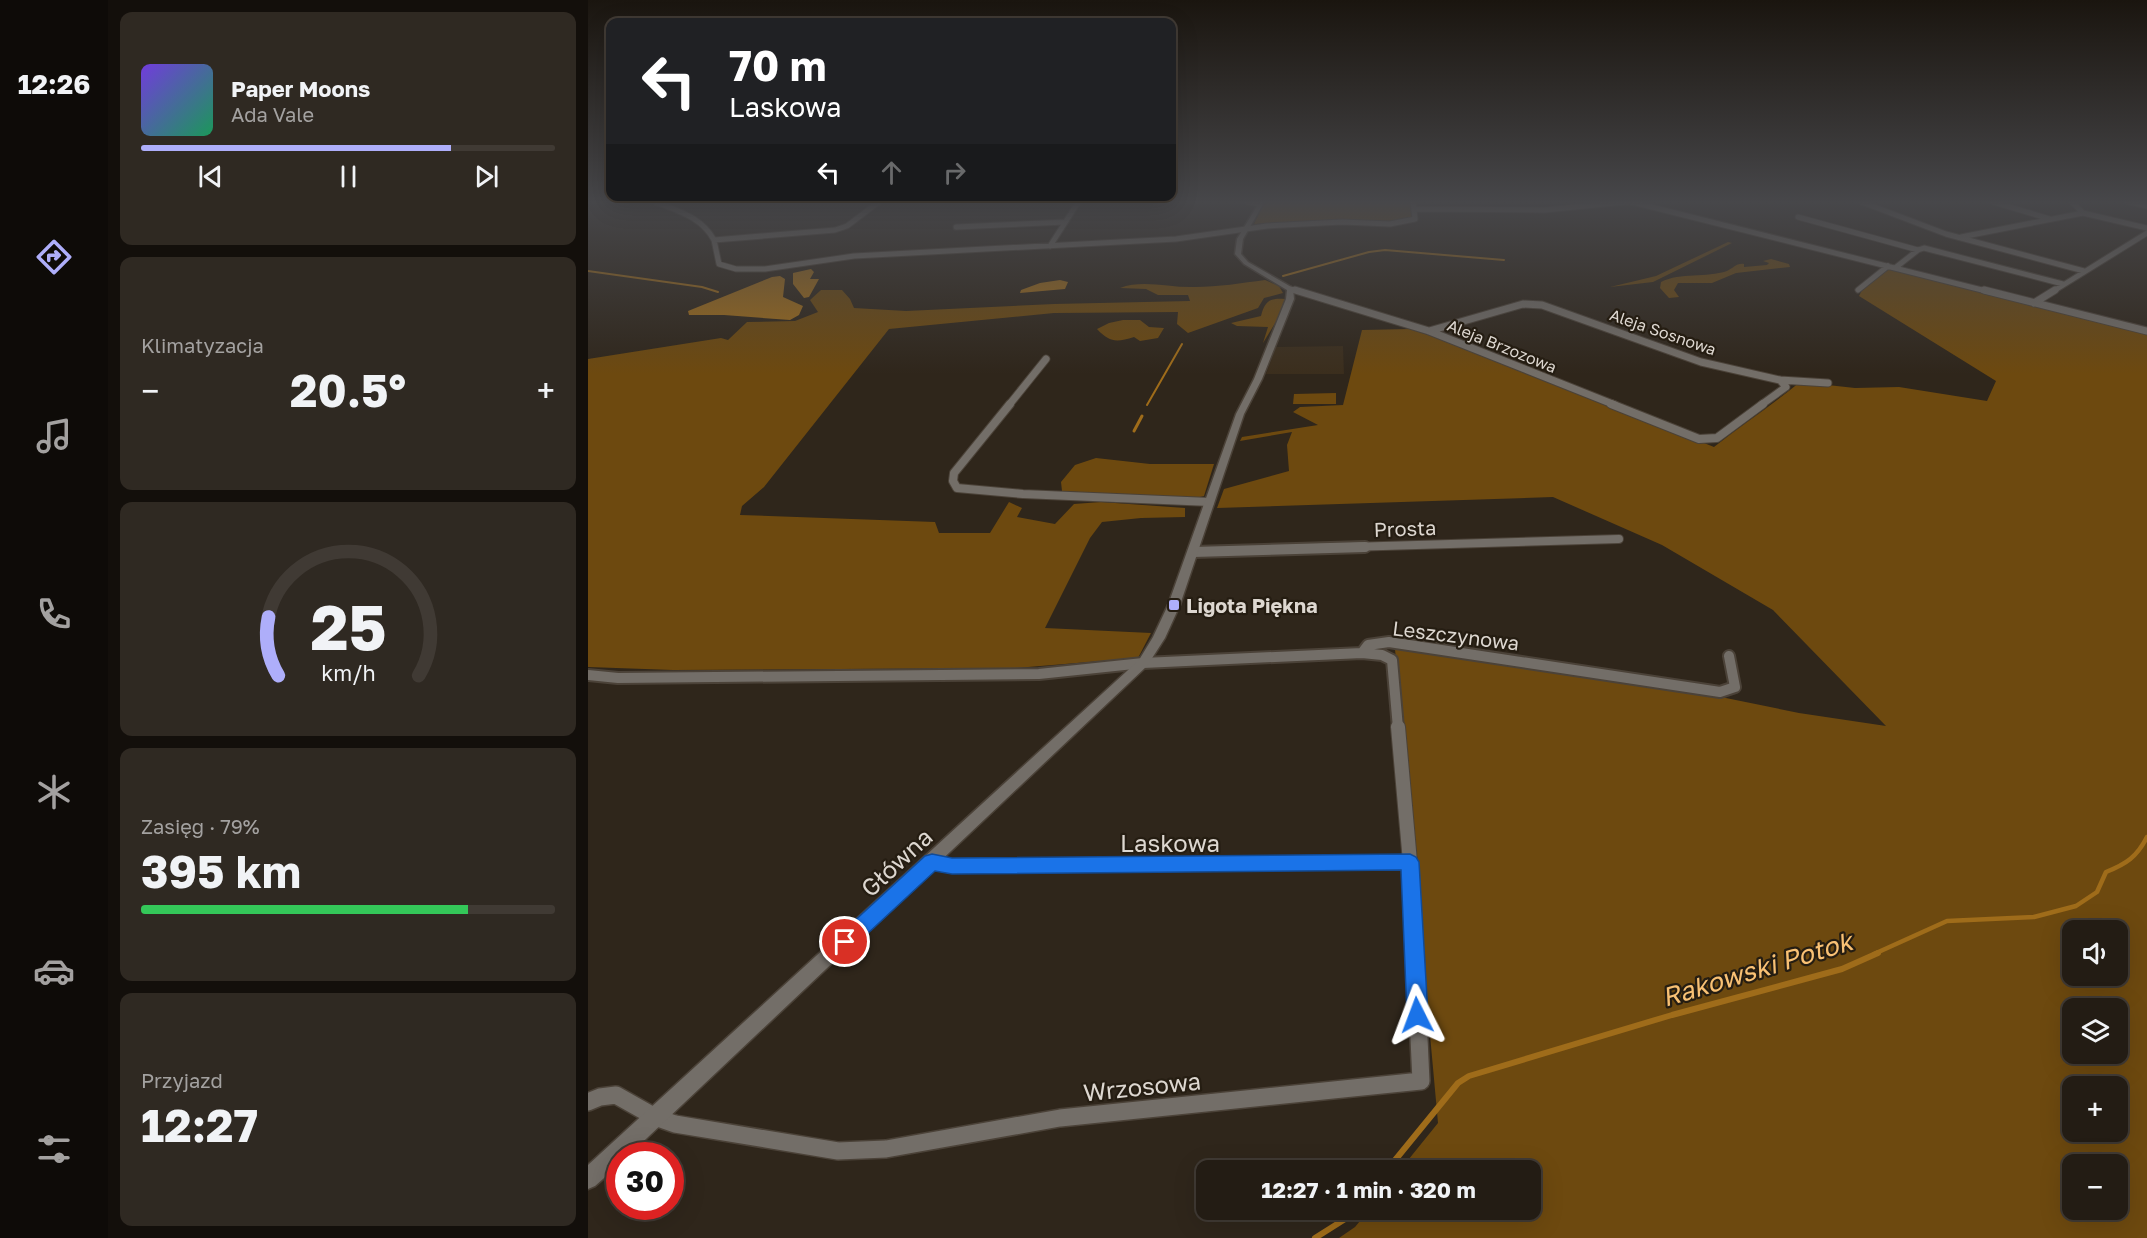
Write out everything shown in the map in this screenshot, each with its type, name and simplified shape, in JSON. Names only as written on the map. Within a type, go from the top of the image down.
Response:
[{"type":"street","points":[[718,259],[722,266],[742,269],[783,268],[838,259]]},
{"type":"street","points":[[1143,663],[1162,632],[1193,552],[1240,414],[1273,343],[1290,299],[1291,289],[1241,259]]},
{"type":"street","points":[[1859,259],[2147,332]]},
{"type":"street","points":[[1858,290],[1905,259]]},
{"type":"street","points":[[1966,259],[2063,284]]},
{"type":"street","points":[[2037,259],[2084,271]]},
{"type":"street","points":[[2034,303],[2103,259]]},
{"type":"street","name":"Aleja Brzozowa","points":[[1291,289],[1429,331],[1699,439],[1716,438],[1748,417],[1783,391],[1786,387],[1780,381]]},
{"type":"street","name":"Aleja Sosnowa","points":[[1429,331],[1523,304],[1542,305],[1701,362],[1767,375],[1780,381],[1828,382]]},
{"type":"street","points":[[1047,359],[954,473],[953,481],[957,488],[1023,494],[1210,502]]},
{"type":"street","name":"Prosta","points":[[1193,552],[1619,539]]},
{"type":"street","name":"Leszczynowa","points":[[588,675],[618,678],[773,675],[1039,675],[1143,663],[1362,653],[1368,645],[1389,642],[1720,692],[1735,687],[1729,656]]},
{"type":"street","points":[[1362,653],[1382,655],[1392,660],[1410,862]]},
{"type":"street","name":"Główna","points":[[588,1179],[932,862],[1143,663]]},
{"type":"street","name":"Laskowa","points":[[932,862],[952,866],[1410,862]]},
{"type":"street","name":"Wrzosowa","points":[[655,1117],[675,1124],[837,1151],[886,1149],[1060,1118],[1420,1081],[1410,862]]},
{"type":"street","points":[[588,1102],[600,1097],[616,1095],[655,1117]]},
{"type":"shaded area","points":[[1692,259],[1700,259],[1653,282],[1610,287],[1656,276]]},
{"type":"shaded area","points":[[1771,259],[1789,264],[1790,267],[1736,273],[1712,283],[1678,283],[1674,290],[1679,297],[1669,298],[1660,288],[1661,282],[1669,279],[1719,273],[1741,264],[1744,264],[1744,267],[1767,265],[1769,263],[1763,261]]},
{"type":"shaded area","points":[[1890,268],[2147,333],[2147,1238],[1339,1238],[1361,1220],[1541,1220],[1541,1160],[1408,1160],[1438,1123],[1395,649],[1411,647],[1598,672],[1799,713],[1886,726],[1773,610],[1662,545],[1553,497],[1217,508],[1224,489],[1289,471],[1287,445],[1292,432],[1240,441],[1242,437],[1318,425],[1293,412],[1300,407],[1343,405],[1362,330],[1410,329],[1453,343],[1714,447],[1800,382],[1855,388],[1899,387],[1987,401],[1996,381],[1859,296],[1862,290]]},
{"type":"shaded area","points":[[811,269],[814,272],[810,279],[819,279],[809,297],[804,298],[793,284],[793,273]]},
{"type":"shaded area","points":[[780,276],[785,279],[783,297],[803,306],[799,315],[790,320],[689,315],[688,311],[772,277]]},
{"type":"shaded area","points":[[1060,280],[1068,282],[1065,289],[1020,293],[1021,290],[1040,283]]},
{"type":"shaded area","points":[[1265,280],[1279,286],[1283,293],[1264,298],[1258,308],[1188,333],[1177,324],[1178,312],[1054,313],[889,329],[764,487],[742,506],[740,515],[935,522],[939,533],[990,533],[1009,502],[1022,508],[1017,517],[1055,524],[1074,504],[1101,502],[1185,508],[1185,517],[1102,522],[1090,538],[1045,628],[1151,633],[1138,658],[1016,668],[673,670],[588,667],[588,359],[721,338],[728,340],[747,322],[795,321],[818,312],[810,300],[821,290],[842,290],[854,308],[906,311],[1190,301],[1188,295],[1158,295],[1146,289],[1120,288],[1138,284],[1204,287]]},
{"type":"shaded area","points":[[1285,299],[1277,320],[1263,343],[1268,327],[1237,326],[1231,323],[1261,316],[1268,301]]},
{"type":"shaded area","points":[[1123,320],[1140,320],[1149,327],[1164,328],[1158,338],[1140,341],[1134,337],[1110,339],[1097,329]]},
{"type":"shaded area","points":[[1343,346],[1344,374],[1266,374],[1276,347]]},
{"type":"shaded area","points":[[1336,393],[1336,404],[1293,404],[1294,394]]},
{"type":"shaded area","points":[[1096,458],[1150,464],[1214,464],[1204,496],[1192,499],[1062,491],[1061,482],[1075,465]]},
{"type":"waterway","points":[[1283,276],[1345,259]]},
{"type":"waterway","points":[[1489,259],[1504,260]]},
{"type":"waterway","points":[[588,271],[702,287],[718,292]]},
{"type":"waterway","points":[[1147,405],[1182,344]]},
{"type":"waterway","points":[[1134,431],[1142,416]]},
{"type":"waterway","name":"Rakowski Potok","points":[[1874,954],[1947,921],[2034,917],[2076,906],[2097,892],[2106,872],[2130,859],[2147,837]]},
{"type":"waterway","name":"Rakowski Potok","points":[[1395,1160],[1458,1083],[1469,1076],[1672,1015],[1842,969],[1878,953]]},
{"type":"waterway","name":"Rakowski Potok","points":[[1315,1238],[1344,1220]]},
{"type":"place","name":"Ligota Piękna","points":[[1174,605]]},
{"type":"route","points":[[845,942],[932,862],[952,866],[1410,862],[1417,1015]]}]
